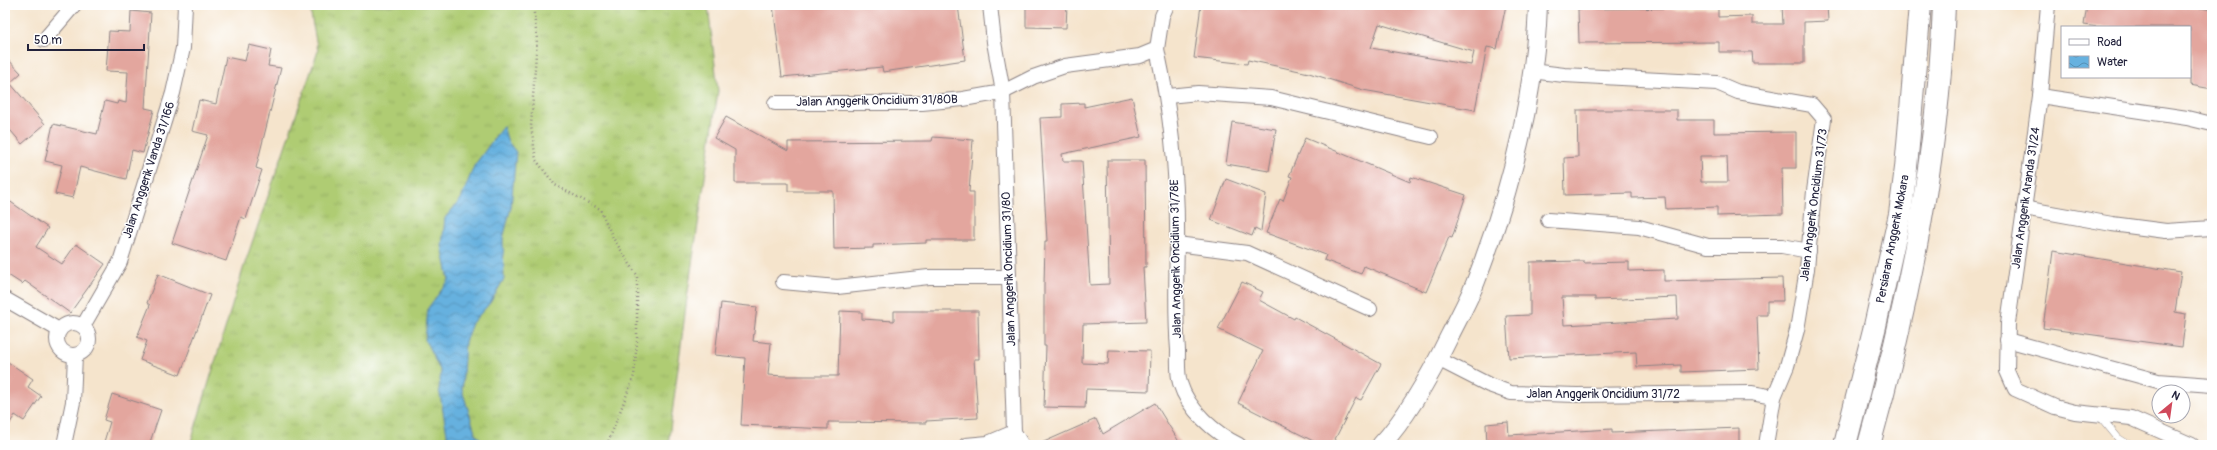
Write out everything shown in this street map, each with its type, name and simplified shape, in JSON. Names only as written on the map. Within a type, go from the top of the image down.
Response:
[{"type":"main road","name":"Persiaran Anggerik Mokara","points":[[1844,445],[1875,326],[1900,214],[1907,160],[1920,5]]},
{"type":"main road","name":"Persiaran Anggerik Mokara","points":[[1869,445],[1898,334],[1929,170],[1943,36],[1944,5]]},
{"type":"street","points":[[44,40],[74,5]]},
{"type":"street","name":"Jalan Anggerik Vanda 31/166","points":[[83,326],[100,300],[120,262],[173,93],[183,48],[185,5]]},
{"type":"street","name":"Jalan Anggerik Oncidium 31/80","points":[[990,5],[994,42],[1003,92],[1014,432],[1022,445]]},
{"type":"street","points":[[1157,49],[1162,16],[1167,5]]},
{"type":"street","points":[[1381,445],[1389,437],[1438,359],[1476,282],[1510,182],[1521,139],[1531,71],[1538,5]]},
{"type":"street","name":"Jalan Anggerik Aranda 31/24","points":[[2048,5],[2040,96],[2007,340],[2007,371],[2015,389],[2055,407],[2075,412],[2099,415]]},
{"type":"street","name":"Jalan Anggerik Oncidium 31/80B","points":[[775,104],[922,103],[963,99],[1003,92],[1033,77],[1065,66],[1140,56],[1157,49]]},
{"type":"street","name":"Jalan Anggerik Oncidium 31/78E","points":[[1157,49],[1168,96],[1176,191],[1177,244],[1175,314],[1180,382],[1188,400],[1200,416],[1230,440],[1239,445]]},
{"type":"street","name":"Jalan Anggerik Oncidium 31/73","points":[[1531,71],[1564,75],[1717,83],[1738,92],[1812,105],[1824,119],[1812,206],[1809,251],[1797,330],[1787,366],[1774,397],[1766,445]]},
{"type":"street","points":[[1168,96],[1198,93],[1271,98],[1431,137]]},
{"type":"street","points":[[2040,96],[2180,117],[2212,124]]},
{"type":"street","points":[[2024,208],[2166,231],[2212,228]]},
{"type":"street","points":[[1548,220],[1639,227],[1708,246],[1782,246],[1809,251]]},
{"type":"street","points":[[1177,244],[1247,253],[1370,308]]},
{"type":"street","points":[[783,282],[837,287],[929,277],[1009,277]]},
{"type":"street","points":[[5,299],[59,330]]},
{"type":"street","points":[[67,323],[78,323],[83,326],[89,335],[90,341],[85,350],[75,355],[61,350],[56,341],[59,330],[67,323]]},
{"type":"street","points":[[2007,340],[2158,381],[2212,385]]},
{"type":"street","points":[[64,445],[73,402],[75,355]]},
{"type":"street","name":"Jalan Anggerik Oncidium 31/72","points":[[1438,359],[1489,385],[1511,393],[1577,395],[1751,393],[1774,397]]},
{"type":"street","points":[[2099,415],[2131,418],[2192,445]]},
{"type":"street","points":[[966,445],[988,443],[1014,432]]},
{"type":"lane","points":[[2099,415],[2117,442],[2129,445]]},
{"type":"path","points":[[533,5],[537,39],[531,126],[536,160],[556,184],[600,209],[613,238],[636,275],[636,341],[634,376],[607,445]]},
{"type":"green space","points":[[309,5],[708,5],[718,91],[687,298],[668,445],[190,445],[244,266],[318,51]]},
{"type":"water","points":[[503,126],[508,142],[516,152],[511,207],[503,239],[504,279],[490,303],[472,323],[465,342],[462,390],[476,435],[488,445],[449,445],[439,389],[441,372],[425,340],[428,308],[449,280],[442,246],[445,218],[461,199],[474,166]]},
{"type":"building","points":[[773,5],[958,5],[965,60],[883,72],[882,67],[782,77]]},
{"type":"building","points":[[1026,5],[1067,5],[1066,28],[1026,27]]},
{"type":"building","points":[[1201,5],[1506,5],[1497,49],[1487,47],[1475,110],[1363,90],[1309,73],[1248,60],[1247,64],[1194,58]],"holes":[[[1379,24],[1474,52],[1471,65],[1371,48]]]},
{"type":"building","points":[[1782,5],[1827,5],[1828,21],[1804,22],[1804,63],[1753,63],[1752,52],[1719,52],[1719,42],[1579,43],[1578,9],[1718,8],[1718,17],[1752,16],[1752,24],[1783,24]]},
{"type":"building","points":[[2087,5],[2183,5],[2212,10],[2212,89],[2190,85],[2191,26],[2084,25]]},
{"type":"building","points":[[131,11],[151,13],[145,108],[154,110],[143,153],[132,150],[126,179],[80,167],[73,198],[55,194],[62,165],[45,161],[53,124],[97,134],[105,101],[117,104],[118,101],[126,103],[128,72],[106,71],[109,31],[130,32]]},
{"type":"building","points":[[249,45],[271,50],[268,66],[281,68],[256,168],[262,170],[246,219],[241,217],[226,261],[172,243],[208,135],[192,131],[199,100],[216,104],[226,57],[245,61]]},
{"type":"building","points":[[5,56],[21,73],[10,83],[45,124],[22,144],[5,124]]},
{"type":"building","points":[[1132,97],[1141,137],[1062,154],[1063,161],[1082,161],[1090,285],[1109,284],[1107,160],[1145,160],[1146,267],[1143,267],[1146,322],[1083,324],[1082,363],[1108,364],[1109,350],[1150,351],[1149,391],[1086,389],[1085,408],[1044,407],[1046,346],[1044,346],[1044,286],[1045,241],[1047,241],[1040,118],[1062,117],[1062,104],[1084,103],[1084,107]]},
{"type":"building","points":[[1577,110],[1677,110],[1677,120],[1714,120],[1714,133],[1796,132],[1796,168],[1782,168],[1783,214],[1717,216],[1717,207],[1666,209],[1665,197],[1632,198],[1632,193],[1565,195],[1564,158],[1578,157]],"holes":[[[1700,156],[1727,156],[1728,182],[1701,182]]]},
{"type":"building","points":[[726,117],[788,151],[788,142],[932,141],[933,137],[973,140],[969,192],[974,192],[974,240],[926,240],[926,243],[873,245],[873,248],[834,249],[833,191],[788,191],[788,183],[735,183],[735,150],[714,138]]},
{"type":"building","points":[[1232,122],[1276,129],[1269,171],[1226,164]]},
{"type":"building","points":[[1305,138],[1410,182],[1411,177],[1466,195],[1452,238],[1449,237],[1426,292],[1364,266],[1361,274],[1324,260],[1326,255],[1266,233],[1280,199],[1283,201],[1292,177],[1289,176]]},
{"type":"building","points":[[1226,179],[1266,194],[1261,231],[1255,228],[1252,236],[1211,220]]},
{"type":"building","points":[[5,198],[48,228],[36,247],[62,264],[76,244],[105,264],[70,313],[25,281],[22,284],[5,273]]},
{"type":"building","points":[[2053,251],[2181,272],[2175,312],[2186,314],[2182,347],[2043,328]]},
{"type":"building","points":[[1530,262],[1629,262],[1629,271],[1664,270],[1664,281],[1782,278],[1783,301],[1767,301],[1767,315],[1757,315],[1759,369],[1681,372],[1681,365],[1637,367],[1636,352],[1509,358],[1506,316],[1530,315]],"holes":[[[1562,297],[1595,297],[1595,300],[1677,297],[1678,319],[1564,325]]]},
{"type":"building","points":[[158,274],[210,295],[180,375],[140,360],[147,341],[137,337],[150,305],[147,303]]},
{"type":"building","points":[[1242,282],[1263,292],[1259,300],[1294,319],[1295,317],[1381,364],[1361,400],[1356,398],[1332,445],[1321,445],[1238,403],[1263,351],[1218,329]]},
{"type":"building","points":[[721,303],[757,307],[753,341],[771,343],[768,375],[784,376],[838,376],[840,311],[862,312],[862,319],[894,321],[894,311],[978,311],[979,359],[974,359],[978,418],[926,421],[926,423],[828,422],[828,429],[741,425],[745,358],[715,355]]},
{"type":"building","points":[[5,360],[33,379],[28,387],[41,396],[24,421],[15,415],[5,431]]},
{"type":"building","points":[[112,394],[161,410],[149,445],[103,445],[110,422],[104,420]]},
{"type":"building","points":[[1155,403],[1181,445],[1037,445],[1096,419],[1103,434]]},
{"type":"building","points":[[1508,422],[1509,435],[1612,429],[1612,433],[1739,428],[1739,445],[1487,445],[1486,424]]}]
